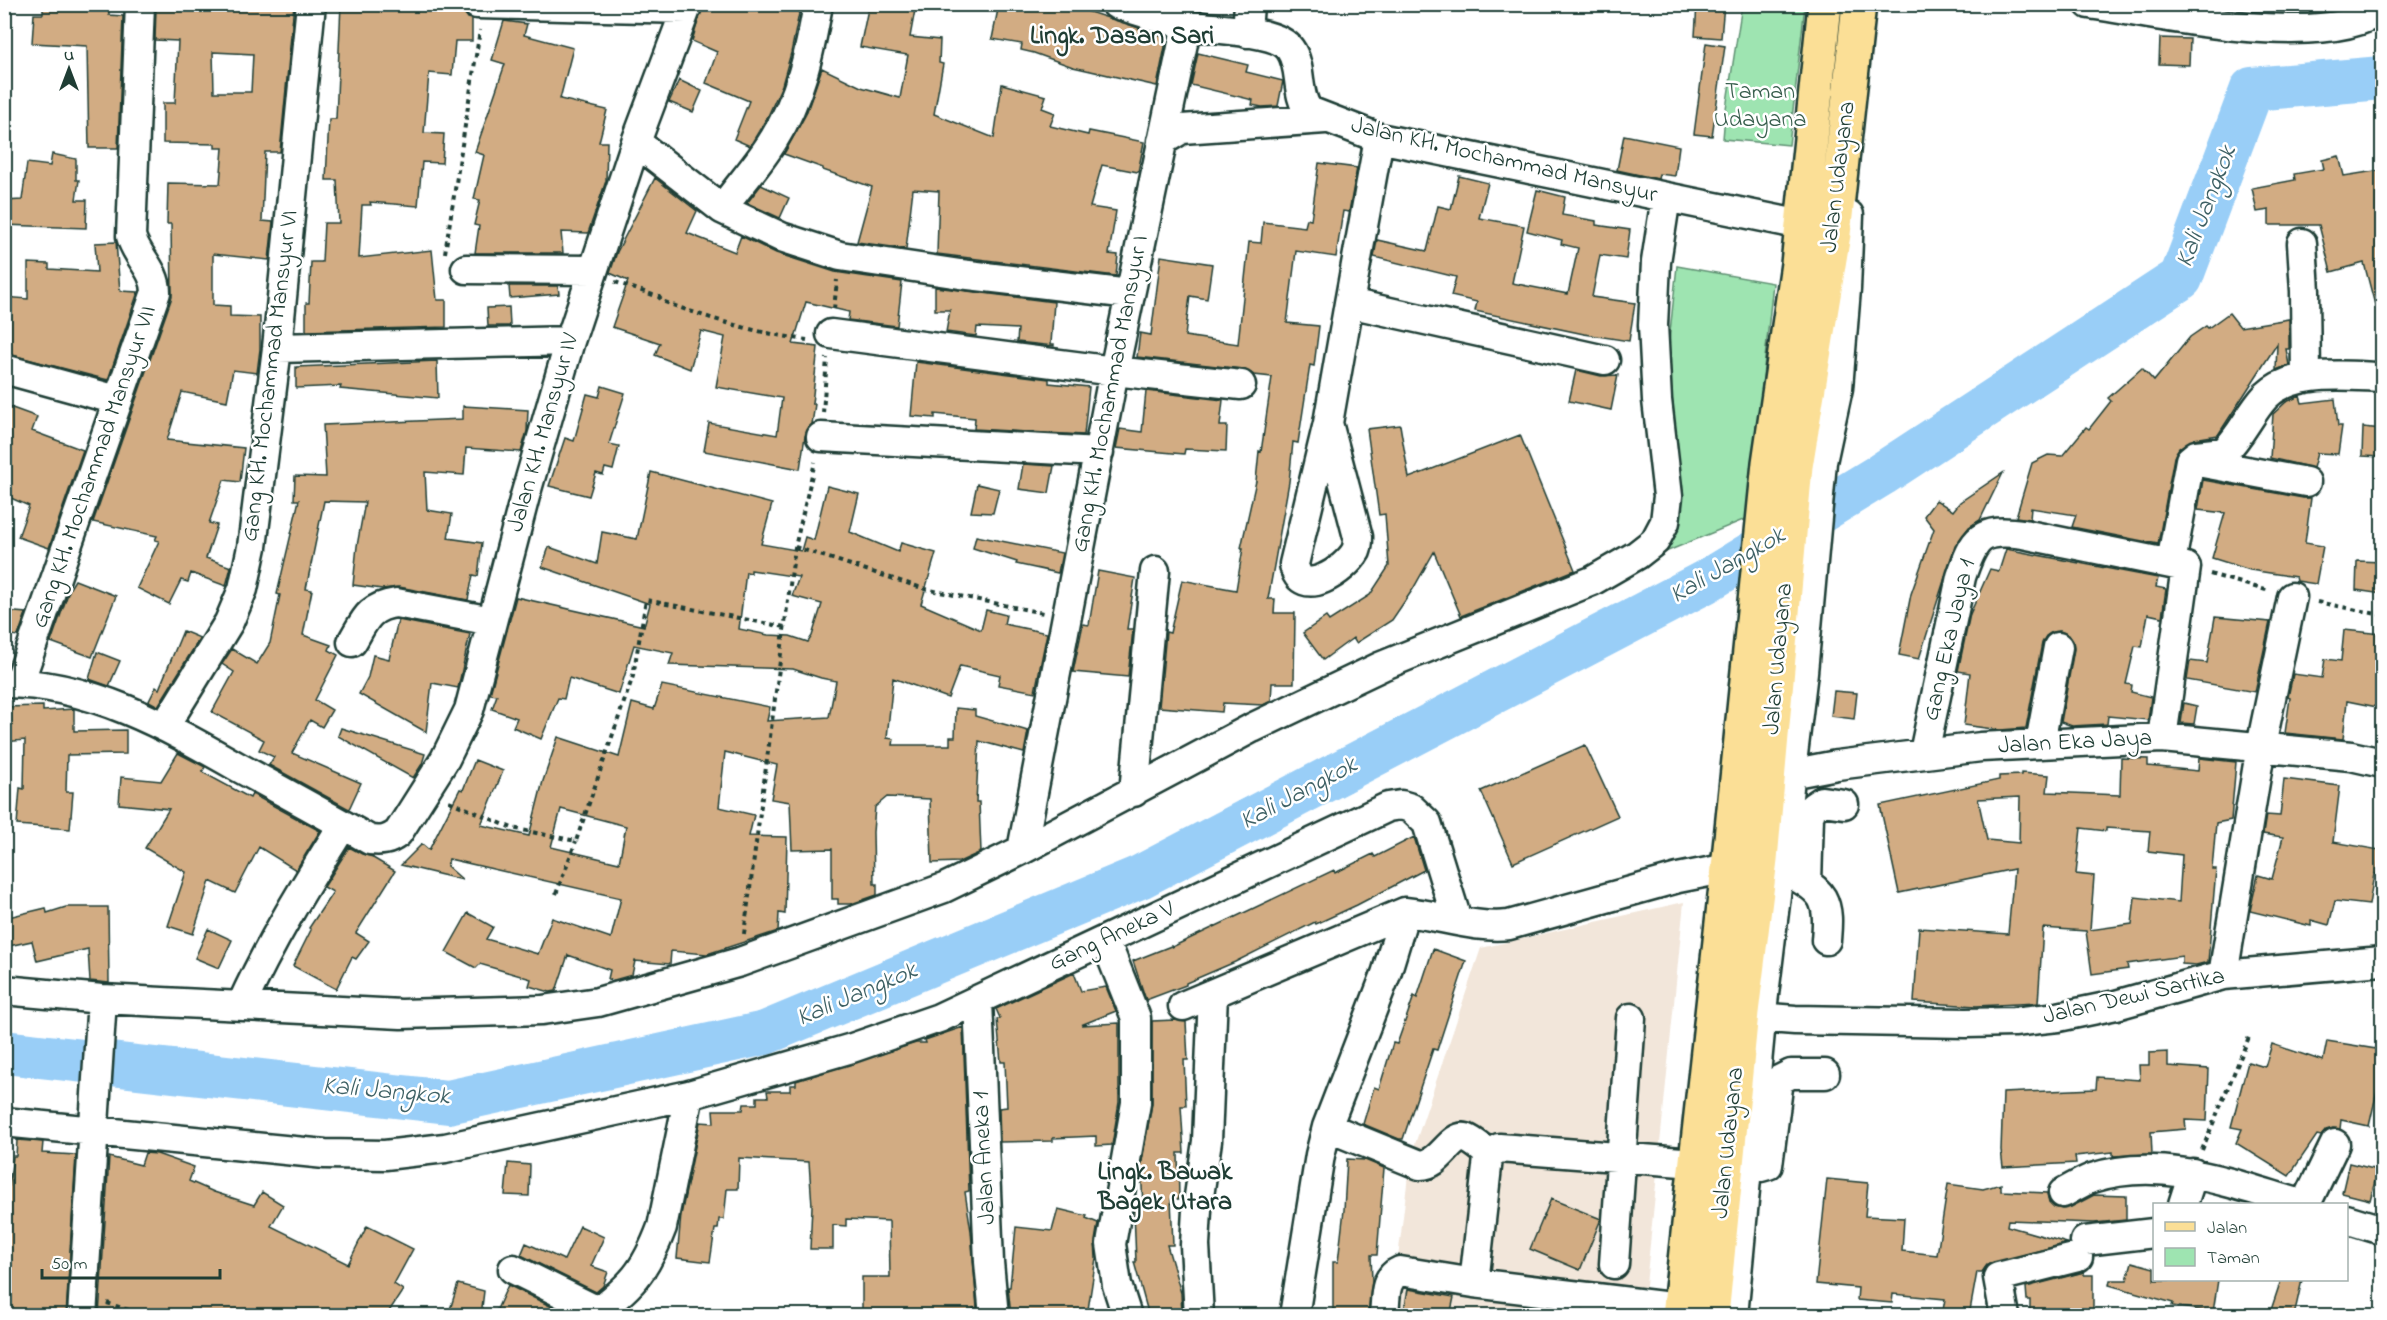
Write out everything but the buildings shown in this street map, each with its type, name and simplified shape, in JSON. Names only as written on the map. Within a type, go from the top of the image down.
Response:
[{"type":"main road","name":"Jalan Udayana","points":[[1796,464],[1802,225],[1825,4]]},
{"type":"main road","name":"Jalan Udayana","points":[[1721,1069],[1752,1017],[1780,776],[1779,636],[1796,464],[1834,234],[1858,4]]},
{"type":"main road","name":"Jalan Udayana","points":[[1679,1312],[1711,1163],[1721,1069],[1728,868],[1779,636]]},
{"type":"main road","name":"Jalan Udayana","points":[[1711,1163],[1712,1316]]},
{"type":"street","name":"Gang KH. Mochammad Mansyur VII","points":[[12,683],[156,292],[155,279],[131,236],[140,4]]},
{"type":"street","name":"Gang KH. Mochammad Mansyur VI","points":[[165,726],[229,622],[243,589],[252,547],[277,348],[311,4]]},
{"type":"street","points":[[477,4],[686,7]]},
{"type":"street","points":[[722,209],[771,144],[790,110],[802,81],[811,49],[818,4]]},
{"type":"street","name":"Jalan KH. Mochammad Mansyur","points":[[1116,4],[1147,8],[1187,24],[1276,38],[1287,45],[1294,56],[1305,106],[1313,114],[1379,138],[1802,225]]},
{"type":"street","points":[[1247,33],[1250,4]]},
{"type":"street","points":[[1796,464],[1838,388],[1846,289],[1851,162],[1869,4]]},
{"type":"street","points":[[2089,4],[2209,24],[2283,29],[2351,23],[2373,16],[2382,9]]},
{"type":"street","name":"Jalan KH. Mansyur IV","points":[[343,825],[370,840],[391,839],[398,833],[445,759],[469,710],[525,496],[570,341],[636,142],[686,7]]},
{"type":"street","name":"Gang KH. Mochammad Mansyur I","points":[[1022,850],[1114,371],[1187,24]]},
{"type":"street","points":[[1162,141],[1182,129],[1325,119]]},
{"type":"street","points":[[1328,423],[1358,537],[1358,546],[1347,562],[1325,579],[1310,582],[1301,579],[1295,572],[1294,564],[1328,423],[1379,138]]},
{"type":"street","points":[[636,142],[722,209],[782,237],[840,256],[960,274],[1130,294]]},
{"type":"street","points":[[4,990],[102,999],[401,1014],[542,1010],[598,1002],[740,962],[944,888],[1022,850],[1252,729],[1382,666],[1592,581],[1637,555],[1655,541],[1665,522],[1668,496],[1657,400],[1653,325],[1656,262],[1666,197]]},
{"type":"street","points":[[2302,243],[2306,378]]},
{"type":"street","points":[[455,264],[592,272]]},
{"type":"street","points":[[1349,303],[1605,360]]},
{"type":"street","points":[[830,339],[1241,385]]},
{"type":"street","points":[[277,348],[570,341]]},
{"type":"street","points":[[4,369],[117,400]]},
{"type":"street","points":[[2162,738],[2186,567],[2171,563],[2190,460],[2196,455],[2224,452],[2266,397],[2276,388],[2306,378],[2327,375],[2382,377]]},
{"type":"street","points":[[821,437],[1099,452]]},
{"type":"street","points":[[2190,460],[2306,482]]},
{"type":"street","name":"Gang Eka Jaya 1","points":[[1924,753],[1961,577],[1970,550],[1979,539],[1991,533],[2023,534],[2171,563]]},
{"type":"street","points":[[1134,792],[1155,571]]},
{"type":"street","points":[[2223,975],[2261,746],[2292,597]]},
{"type":"street","points":[[352,642],[370,612],[380,605],[396,603],[492,621]]},
{"type":"street","points":[[2040,743],[2058,647]]},
{"type":"street","points":[[12,683],[92,698],[165,726],[343,825],[286,914],[241,1006]]},
{"type":"street","name":"Jalan Eka Jaya","points":[[1780,776],[1924,753],[2040,743],[2162,738],[2351,756],[2382,763]]},
{"type":"street","points":[[1807,883],[1809,816],[1813,807],[1822,801],[1844,804]]},
{"type":"street","name":"Gang Aneka V","points":[[4,1122],[94,1124],[325,1154],[385,1155],[445,1148],[689,1095],[852,1048],[939,1018],[1388,807],[1411,808],[1427,823],[1457,920]]},
{"type":"street","points":[[1770,863],[1807,883],[1822,898],[1827,916],[1826,940]]},
{"type":"street","points":[[1183,1005],[1405,912],[1429,914],[1472,925],[1509,925],[1678,878],[1728,868]]},
{"type":"street","points":[[1294,1316],[1318,1167],[1327,1127],[1386,974],[1405,912]]},
{"type":"street","points":[[1106,940],[1136,1018],[1136,1103],[1111,1244],[1117,1285],[1126,1316]]},
{"type":"street","name":"Jalan Dewi Sartika","points":[[1752,1017],[1795,1020],[2014,1022],[2058,1017],[2116,1005],[2223,975],[2382,961]]},
{"type":"street","points":[[1199,1316],[1196,1233],[1201,1175],[1207,1141],[1213,994]]},
{"type":"street","points":[[84,1305],[94,1124],[102,1031],[102,999]]},
{"type":"street","name":"Jalan Aneka 1","points":[[978,1001],[989,1262],[994,1316]]},
{"type":"street","points":[[1733,1316],[1752,1017]]},
{"type":"street","points":[[1614,1264],[1631,1018]]},
{"type":"street","points":[[1474,1283],[1490,1154],[1499,1148],[1761,1167],[1768,1165],[1779,1080],[1791,1074],[1825,1074]]},
{"type":"street","points":[[513,1269],[595,1313],[625,1290],[638,1275],[662,1227],[689,1095]]},
{"type":"street","points":[[1327,1127],[1420,1165],[1428,1166],[1436,1162],[1456,1140],[1462,1137],[1469,1139],[1490,1154]]},
{"type":"street","points":[[2304,1203],[2335,1144]]},
{"type":"street","points":[[2063,1192],[2092,1178],[2142,1170],[2193,1173],[2299,1203]]},
{"type":"street","points":[[2183,1203],[2193,1173]]},
{"type":"street","points":[[2348,1220],[2382,1230]]},
{"type":"street","points":[[2005,1316],[1998,1277],[2082,1249],[2153,1233]]},
{"type":"street","points":[[1384,1316],[1388,1279],[1392,1274],[1400,1271],[1474,1283],[1562,1305],[1679,1312]]},
{"type":"path","points":[[455,264],[484,5]]},
{"type":"path","points":[[740,962],[795,547],[821,437],[840,256]]},
{"type":"path","points":[[592,272],[721,322],[773,335],[830,339]]},
{"type":"path","points":[[795,547],[925,589],[1066,617]]},
{"type":"path","points":[[556,894],[633,676],[646,600],[785,627]]},
{"type":"path","points":[[425,790],[512,828],[576,841]]},
{"type":"path","points":[[2193,1173],[2249,1037]]},
{"type":"path","points":[[84,1305],[147,1316]]},
{"type":"shaded area","points":[[1684,902],[1643,1315],[1391,1316],[1410,1159],[1481,948]]},
{"type":"green space","points":[[2366,4],[2318,20],[2259,5]]},
{"type":"green space","name":"Taman Udayana","points":[[1742,5],[1805,5],[1789,145],[1723,139]]},
{"type":"green space","points":[[1677,266],[1773,283],[1748,518],[1646,560]]},
{"type":"waterway","name":"Kali Jangkok","points":[[4,1052],[448,1102],[765,1033],[1140,877],[1705,582],[1882,474],[2181,278],[2252,89],[2382,78]]},
{"type":"district","name":"Lingk. Dasan Sari","points":[[1122,37]]},
{"type":"district","name":"Lingk. Bawak Bagek Utara","points":[[1165,1188]]}]
